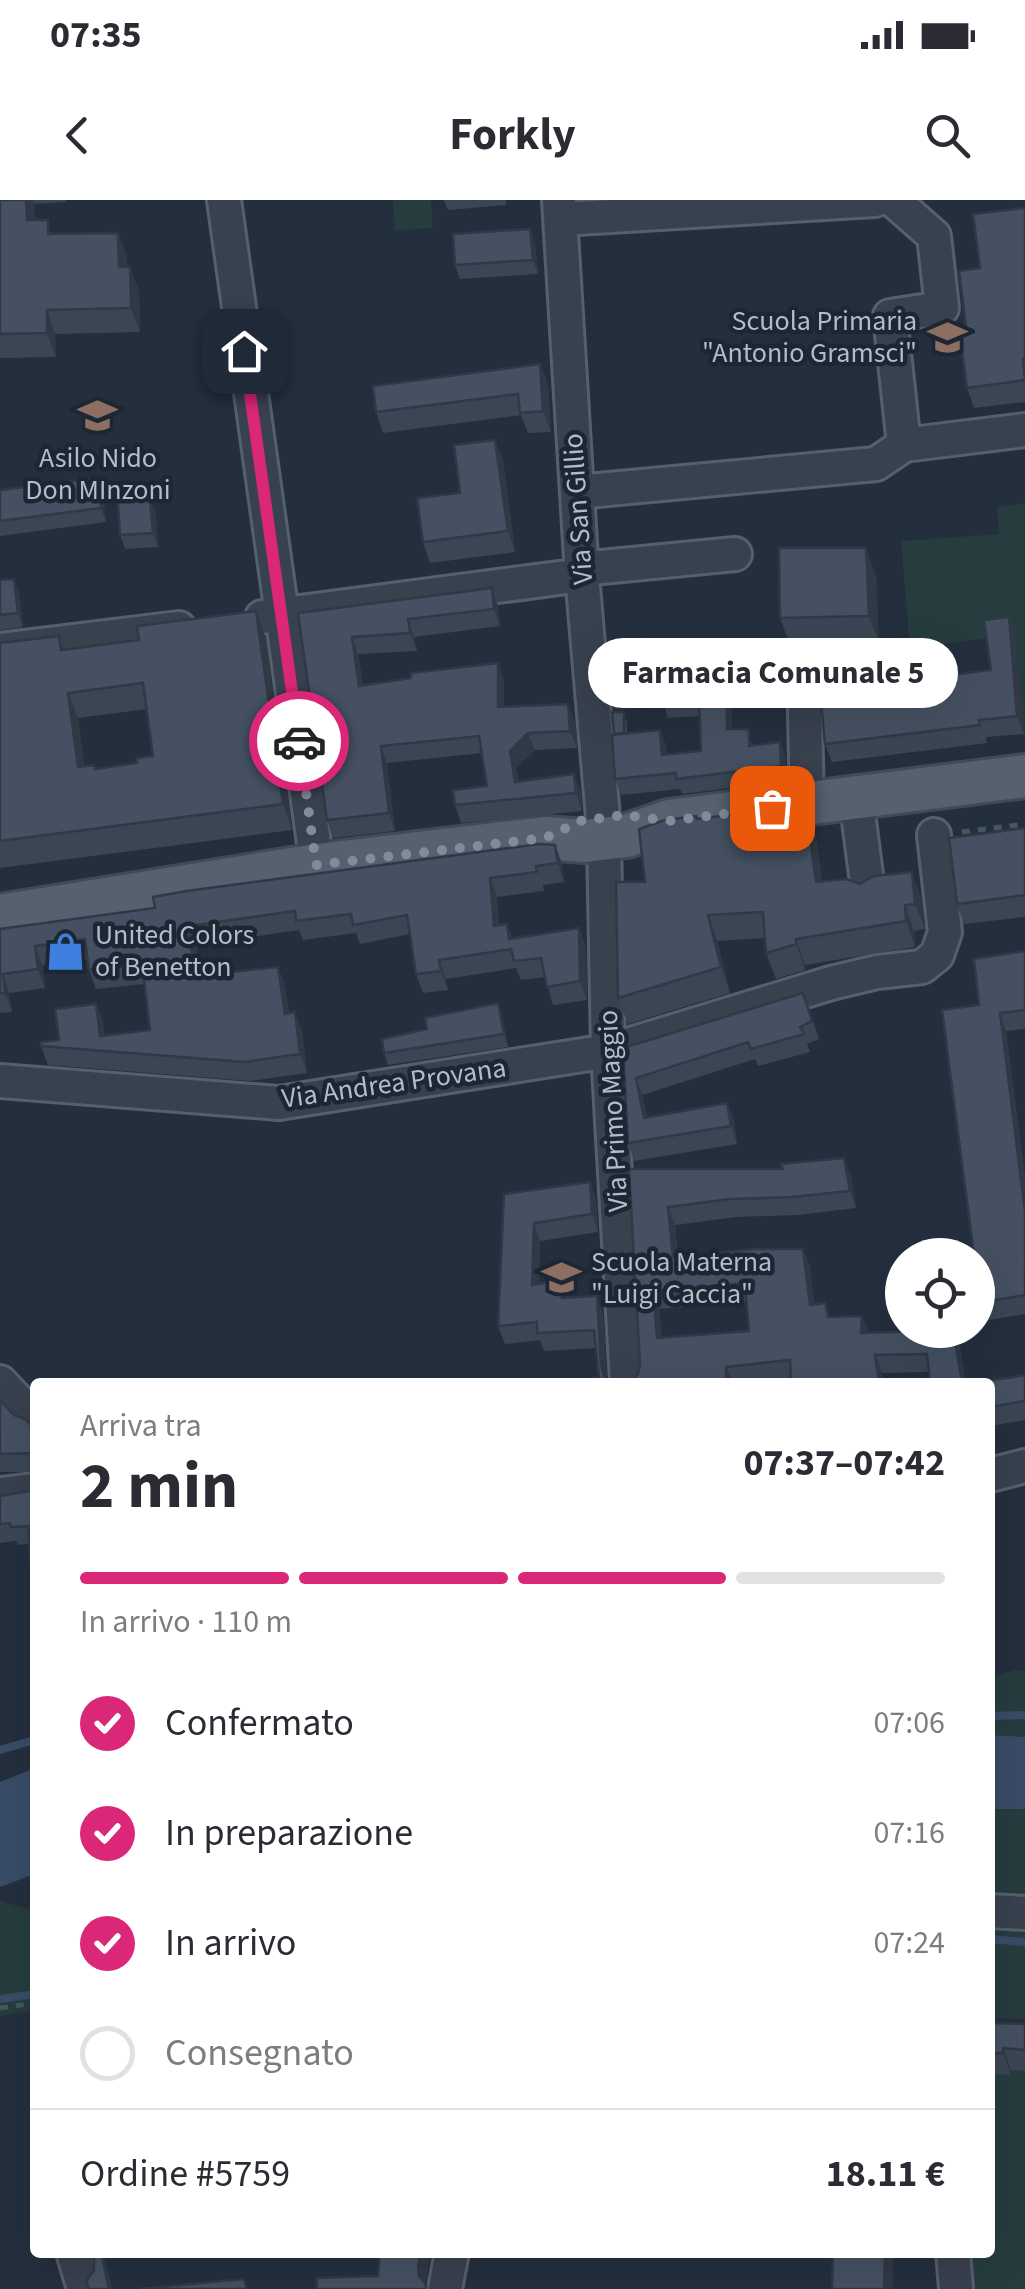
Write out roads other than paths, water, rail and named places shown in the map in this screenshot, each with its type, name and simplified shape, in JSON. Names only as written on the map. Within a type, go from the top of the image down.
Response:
[{"type":"main road","points":[[0,916],[316,865],[545,838],[583,820],[603,828],[624,815],[669,821],[1025,776]]},
{"type":"main road","points":[[0,906],[89,900]]},
{"type":"street","points":[[224,200],[316,865]]},
{"type":"street","points":[[560,209],[875,200]]},
{"type":"street","points":[[894,200],[934,236],[942,308],[890,316],[904,445]]},
{"type":"street","name":"Via San Gillio","points":[[560,209],[582,572],[603,828]]},
{"type":"street","points":[[577,492],[876,464],[904,445],[1025,430]]},
{"type":"street","points":[[0,650],[735,554]]},
{"type":"street","points":[[804,670],[807,804]]},
{"type":"street","points":[[856,798],[868,890]]},
{"type":"street","name":"Via Primo Maggio","points":[[603,828],[608,1051],[627,1378]]},
{"type":"street","name":"Via Andrea Provana","points":[[0,1080],[279,1102],[608,1051],[831,982],[922,967],[938,955],[945,932],[934,835]]},
{"type":"street","points":[[0,1382],[30,1413]]},
{"type":"street","points":[[995,1474],[1025,1466]]},
{"type":"street","points":[[0,1494],[30,1491]]},
{"type":"street","points":[[995,1911],[1025,1912]]},
{"type":"street","points":[[75,2258],[84,2289]]},
{"type":"street","points":[[446,2289],[451,2258]]},
{"type":"street","points":[[953,2258],[956,2289]]},
{"type":"water","points":[[995,1735],[1025,1737],[1025,1809],[995,1809]]},
{"type":"water","points":[[30,1770],[30,1876],[0,1887],[0,1782]]},
{"type":"waterway","points":[[995,1716],[1025,1715]]},
{"type":"waterway","points":[[0,1750],[30,1741]]},
{"type":"waterway","points":[[995,1939],[1025,1942]]},
{"type":"waterway","points":[[0,1999],[30,1995]]},
{"type":"place","name":"Scuola Primaria \"Antonio Gramsci\"","points":[[947,337]]},
{"type":"place","name":"Asilo Nido Don MInzoni","points":[[98,416]]},
{"type":"place","name":"Farmacia Comunale 5","points":[[772,808]]},
{"type":"place","name":"United Colors of Benetton","points":[[65,951]]},
{"type":"place","name":"Scuola Materna \"Luigi Caccia\"","points":[[561,1278]]}]
